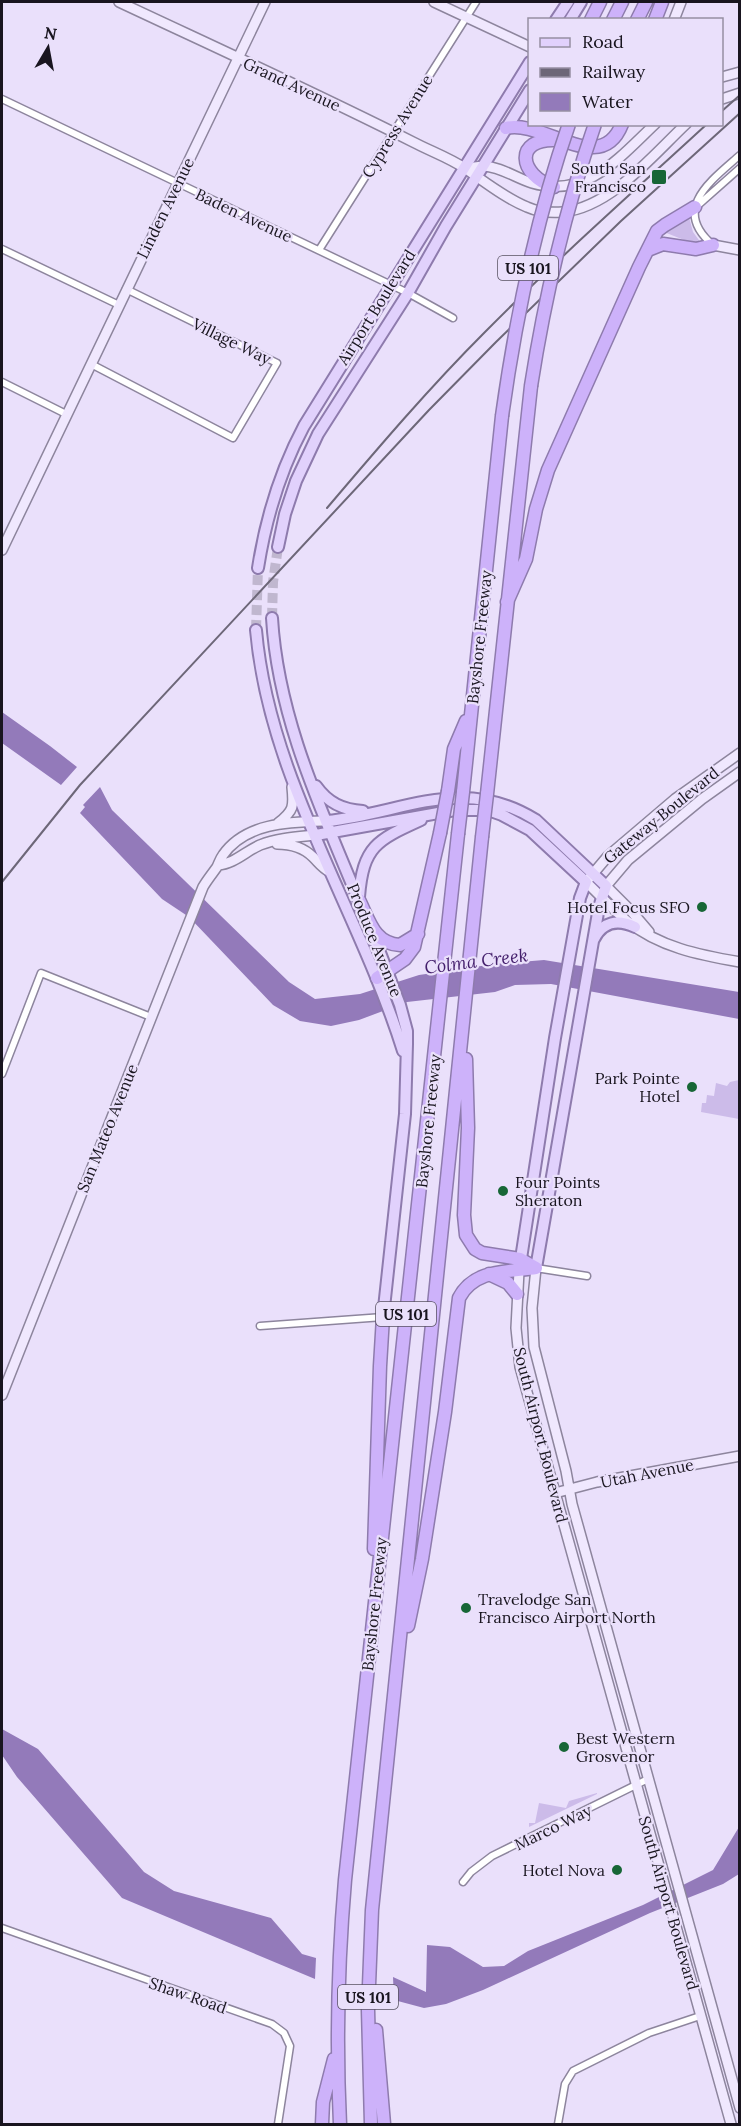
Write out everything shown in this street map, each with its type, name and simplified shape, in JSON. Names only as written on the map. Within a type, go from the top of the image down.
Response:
[{"type":"highway","points":[[592,18],[600,2]]},
{"type":"highway","points":[[614,18],[622,2]]},
{"type":"highway","points":[[638,18],[646,2]]},
{"type":"highway","points":[[656,18],[662,2]]},
{"type":"highway","name":"Bayshore Freeway","points":[[340,2124],[338,2043],[341,1923],[502,416],[516,326],[531,252],[568,126]]},
{"type":"highway","name":"Bayshore Freeway","points":[[371,2124],[368,1991],[376,1870],[507,602],[517,565],[531,386],[557,246],[594,126]]},
{"type":"highway","points":[[506,128],[524,127],[585,147],[599,147],[612,141],[621,126]]},
{"type":"highway","points":[[554,187],[540,181],[530,173],[525,163],[526,158],[530,148],[539,141],[566,141]]},
{"type":"highway","points":[[517,565],[548,470],[657,231],[695,207]]},
{"type":"highway","points":[[648,250],[663,244],[696,249],[713,245]]},
{"type":"highway","points":[[384,978],[410,954],[418,934],[440,833],[454,749],[471,709]]},
{"type":"highway","points":[[359,900],[375,933],[386,942],[400,945],[418,934]]},
{"type":"highway","points":[[465,1010],[468,1128],[464,1215],[466,1235],[471,1245],[482,1253],[536,1268]]},
{"type":"highway","points":[[397,1675],[422,1559],[445,1413],[459,1298],[468,1284],[478,1277],[520,1265]]},
{"type":"highway","points":[[489,1274],[508,1283],[517,1294]]},
{"type":"highway","points":[[373,1615],[374,1506],[383,1317]]},
{"type":"highway","points":[[376,1870],[374,1980],[384,2124]]},
{"type":"highway","points":[[322,2124],[323,2102],[338,2043]]},
{"type":"main road","points":[[557,18],[568,2]]},
{"type":"main road","points":[[571,18],[581,2]]},
{"type":"main road","name":"Airport Boulevard","points":[[258,568],[269,510],[287,460],[309,418],[528,65]]},
{"type":"main road","name":"Airport Boulevard","points":[[278,547],[290,497],[310,450],[528,93]]},
{"type":"main road","points":[[272,618],[275,659],[283,699],[304,763],[327,821],[440,798],[474,798],[492,801],[523,812],[536,820],[604,891]]},
{"type":"main road","points":[[256,630],[267,702],[292,778],[316,835],[435,814],[472,809],[488,810],[516,821],[590,877]]},
{"type":"main road","points":[[304,763],[318,788],[335,804],[355,811],[385,810]]},
{"type":"main road","points":[[359,900],[362,869],[371,851],[389,836],[435,814]]},
{"type":"main road","name":"Produce Avenue","points":[[327,821],[359,900],[395,1007],[407,1063],[405,1114],[383,1317]]},
{"type":"main road","name":"Produce Avenue","points":[[316,835],[330,872],[384,978]]},
{"type":"main road","name":"South Airport Boulevard","points":[[520,1265],[570,950],[580,898],[590,877]]},
{"type":"main road","name":"South Airport Boulevard","points":[[536,1268],[592,947],[604,891]]},
{"type":"main road","points":[[592,947],[602,928],[608,924],[617,921],[635,927]]},
{"type":"street","name":"Grand Avenue","points":[[118,2],[393,132],[465,169],[476,178],[529,208],[551,213],[574,210],[592,204],[609,194],[684,126]]},
{"type":"street","name":"Linden Avenue","points":[[2,550],[265,2]]},
{"type":"street","points":[[434,2],[528,46]]},
{"type":"street","name":"Cypress Avenue","points":[[319,250],[476,2]]},
{"type":"street","points":[[675,18],[681,2]]},
{"type":"street","points":[[723,76],[740,72]]},
{"type":"street","points":[[723,99],[740,93]]},
{"type":"street","name":"Baden Avenue","points":[[2,99],[408,293],[453,318]]},
{"type":"street","points":[[465,169],[484,166],[531,182],[554,187],[574,185],[596,176],[621,157],[653,126]]},
{"type":"street","points":[[670,126],[676,133]]},
{"type":"street","points":[[740,155],[702,190],[695,207],[695,218],[699,231],[713,245],[740,250]]},
{"type":"street","points":[[695,207],[740,168]]},
{"type":"street","points":[[2,249],[119,305]]},
{"type":"street","name":"Village Way","points":[[91,364],[233,438],[277,363],[126,289]]},
{"type":"street","points":[[2,382],[66,414]]},
{"type":"street","name":"Gateway Boulevard","points":[[590,877],[618,848],[675,799],[740,753]]},
{"type":"street","name":"Gateway Boulevard","points":[[604,891],[628,860],[702,799],[740,772]]},
{"type":"street","points":[[276,824],[292,809],[294,802],[292,778]]},
{"type":"street","name":"San Mateo Avenue","points":[[2,1395],[200,894],[222,856],[236,841],[276,824],[327,821]]},
{"type":"street","points":[[218,865],[228,864],[262,844],[287,838],[316,835]]},
{"type":"street","points":[[262,844],[284,844],[301,848],[310,854],[322,869],[330,872]]},
{"type":"street","points":[[604,891],[635,927],[655,938],[685,951],[740,962]]},
{"type":"street","points":[[604,891],[655,938]]},
{"type":"street","points":[[2,1074],[41,973],[151,1017]]},
{"type":"street","name":"South Airport Boulevard","points":[[520,1265],[516,1328],[520,1366],[730,2124]]},
{"type":"street","points":[[536,1268],[587,1276]]},
{"type":"street","name":"South Airport Boulevard","points":[[536,1268],[532,1308],[534,1347],[648,1779],[740,2108]]},
{"type":"street","points":[[260,1326],[383,1317]]},
{"type":"street","name":"Utah Avenue","points":[[555,1493],[597,1482],[740,1456]]},
{"type":"street","name":"Marco Way","points":[[463,1882],[471,1872],[492,1856],[648,1779]]},
{"type":"street","name":"Shaw Road","points":[[2,1928],[272,2024],[284,2033],[290,2046],[278,2124]]},
{"type":"street","points":[[558,2124],[565,2084],[573,2071],[649,2033],[700,2016]]},
{"type":"street","points":[[724,2101],[738,2097]]},
{"type":"shaded area","points":[[689,217],[693,232],[701,243],[684,240],[664,232]]},
{"type":"shaded area","points":[[739,1080],[739,1119],[701,1112],[702,1103],[706,1103],[707,1095],[714,1096],[716,1083],[727,1086],[730,1082]]},
{"type":"shaded area","points":[[597,1793],[529,1827],[529,1823],[535,1823],[539,1803],[566,1808],[569,1801]]},
{"type":"water","points":[[2,712],[77,767],[61,785],[2,743]]},
{"type":"water","points":[[100,787],[112,810],[289,982],[315,999],[360,994],[419,975],[495,964],[544,960],[739,992],[739,1019],[551,984],[515,985],[495,992],[407,1002],[359,1020],[331,1026],[300,1021],[273,1005],[189,917],[162,899],[80,813],[85,807],[83,805]]},
{"type":"water","points":[[2,1729],[38,1749],[144,1872],[174,1891],[271,1918],[302,1954],[316,1958],[315,1979],[122,1898],[17,1777],[2,1755]]},
{"type":"water","points":[[739,1827],[739,1874],[723,1884],[650,1913],[483,1990],[446,2004],[424,2008],[394,2000],[393,1977],[426,1992],[427,1945],[450,1947],[483,1967],[504,1966],[528,1951],[643,1905],[713,1870]]},
{"type":"tunnel","points":[[272,618],[273,582],[278,547]]},
{"type":"tunnel","points":[[256,630],[258,568]]},
{"type":"railway","points":[[723,110],[740,95]]},
{"type":"railway","points":[[2,882],[80,785],[429,410],[621,221],[740,113]]},
{"type":"railway","points":[[327,508],[464,353],[567,253],[705,126]]},
{"type":"place","name":"South San Francisco","points":[[659,177]]},
{"type":"place","name":"Hotel Focus SFO","points":[[702,907]]},
{"type":"place","name":"Park Pointe Hotel","points":[[692,1087]]},
{"type":"place","name":"Four Points Sheraton","points":[[503,1191]]},
{"type":"place","name":"Travelodge San Francisco Airport North","points":[[466,1608]]},
{"type":"place","name":"Best Western Grosvenor","points":[[564,1747]]},
{"type":"place","name":"Hotel Nova","points":[[617,1870]]},
{"type":"water label","name":"Colma Creek","points":[[476,961]]}]
